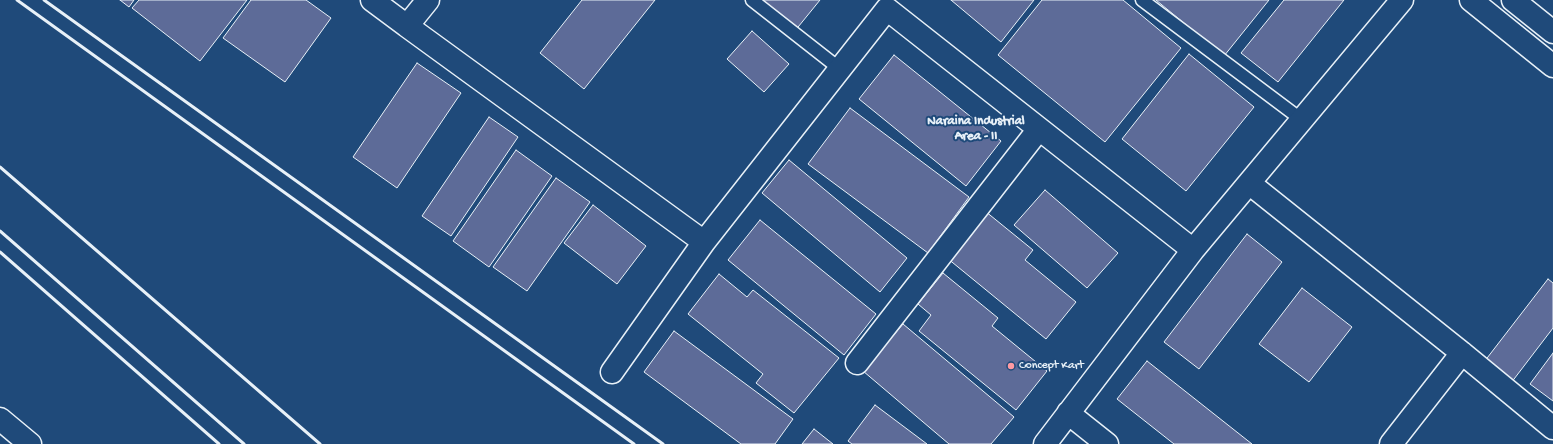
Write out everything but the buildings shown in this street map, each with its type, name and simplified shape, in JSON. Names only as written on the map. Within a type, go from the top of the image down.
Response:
[{"type":"street","points":[[372,0],[704,242]]},
{"type":"street","points":[[407,26],[428,0]]},
{"type":"street","points":[[1045,444],[1193,250],[1402,0]]},
{"type":"street","points":[[1471,0],[1553,66]]},
{"type":"street","points":[[1513,0],[1553,32]]},
{"type":"street","points":[[612,372],[704,242],[891,4],[1039,129],[1193,250]]},
{"type":"street","points":[[857,364],[1039,129]]},
{"type":"street","points":[[1249,183],[1462,352],[1553,428]]},
{"type":"street","points":[[1391,444],[1462,352]]},
{"type":"street","points":[[1068,413],[1107,444]]},
{"type":"street","points":[[0,419],[30,444]]},
{"type":"lane","points":[[752,0],[840,69]]},
{"type":"lane","points":[[1142,0],[1302,120]]},
{"type":"railway","points":[[17,0],[634,444]]},
{"type":"railway","points":[[44,0],[663,444]]},
{"type":"railway","points":[[0,167],[320,444]]},
{"type":"railway","points":[[0,231],[244,444]]},
{"type":"railway","points":[[0,252],[219,444]]},
{"type":"place","name":"Concept Kart","points":[[1011,366]]},
{"type":"district","name":"Naraina Industrial Area - II","points":[[976,130]]}]
